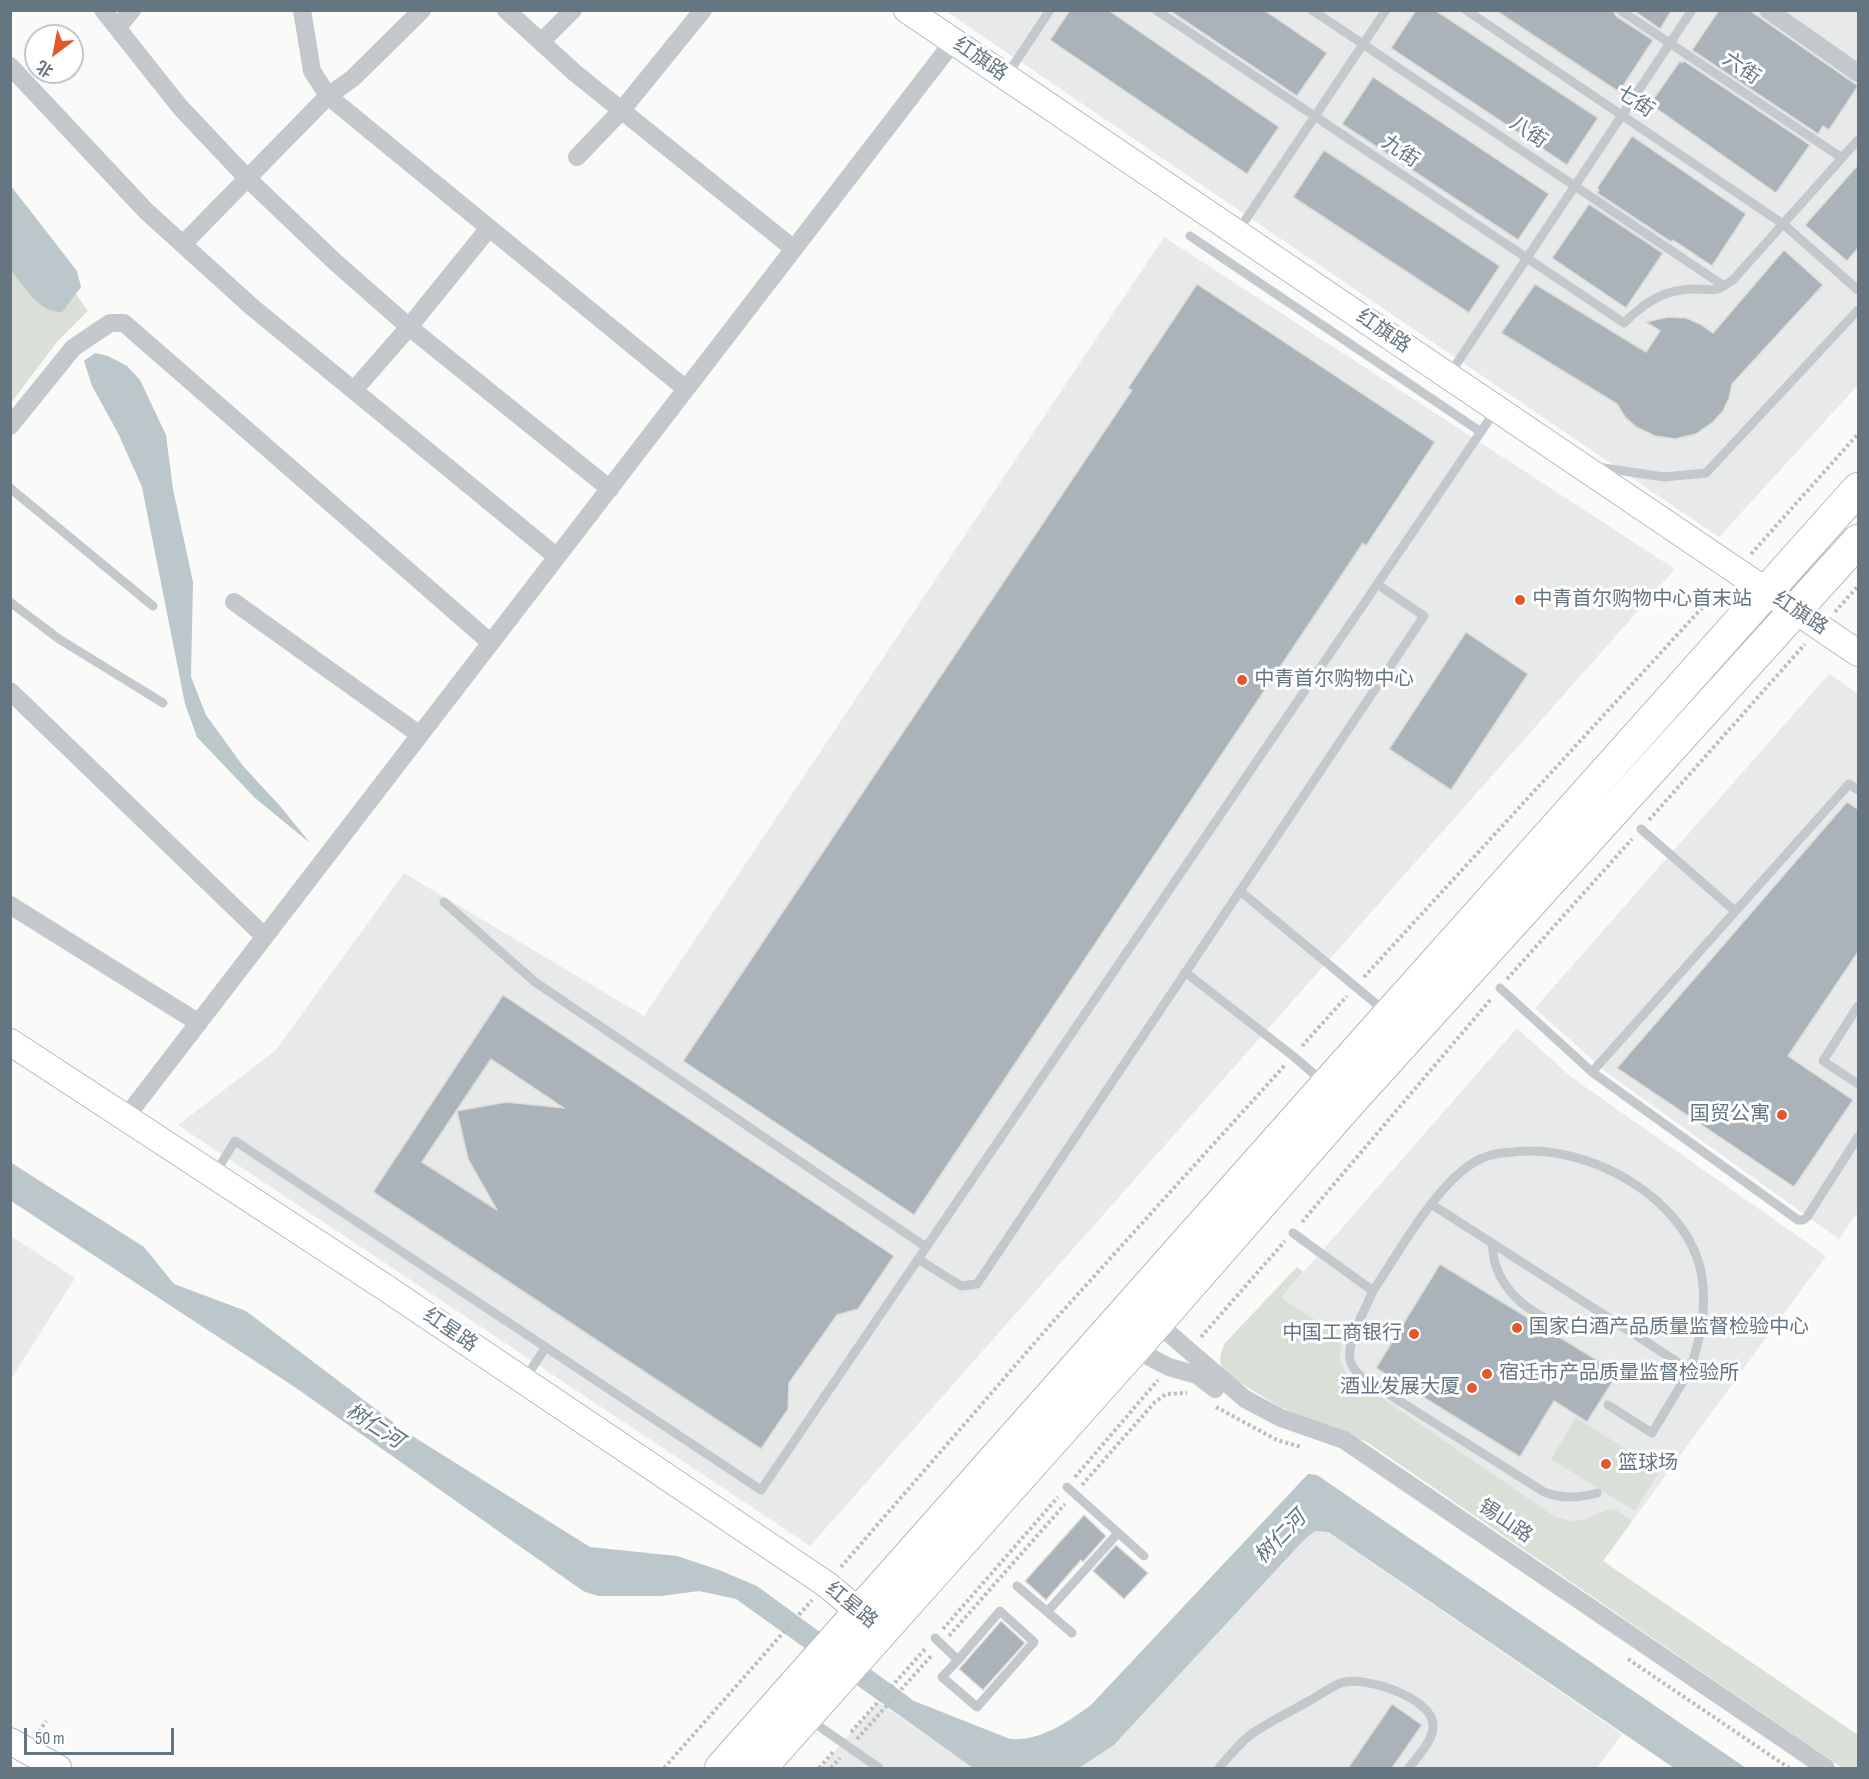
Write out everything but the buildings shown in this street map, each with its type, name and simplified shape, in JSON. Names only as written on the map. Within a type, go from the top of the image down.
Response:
[{"type":"highway","points":[[722,1768],[871,1622],[1134,1349],[1338,1093],[1389,1015],[1858,489]]},
{"type":"highway","points":[[760,1768],[871,1622],[1338,1093],[1808,620],[1858,541]]},
{"type":"street","points":[[104,10],[180,107],[248,179],[334,261],[409,327],[610,489]]},
{"type":"street","points":[[118,27],[132,10]]},
{"type":"street","points":[[302,10],[312,71],[328,96],[686,389]]},
{"type":"street","points":[[183,244],[328,96],[353,78],[422,10]]},
{"type":"street","points":[[506,10],[575,73],[794,249]]},
{"type":"street","points":[[540,42],[573,10]]},
{"type":"street","points":[[577,158],[621,111],[703,10]]},
{"type":"street","name":"红旗路","points":[[907,10],[1858,653]]},
{"type":"street","points":[[1768,10],[1858,73]]},
{"type":"street","points":[[126,1117],[953,42]]},
{"type":"street","points":[[10,66],[146,211],[252,307],[557,557]]},
{"type":"street","points":[[354,390],[409,327],[489,228]]},
{"type":"street","points":[[10,426],[73,348],[110,322],[124,323],[491,643]]},
{"type":"street","points":[[234,602],[420,735]]},
{"type":"street","points":[[10,691],[265,937]]},
{"type":"street","points":[[10,905],[199,1023]]},
{"type":"street","name":"红星路","points":[[10,1042],[214,1175],[826,1584],[871,1622]]},
{"type":"street","name":"锡山路","points":[[1157,1323],[1245,1399],[1281,1418],[1344,1440],[1826,1768]]},
{"type":"street","name":"锡山路","points":[[1134,1349],[1168,1367],[1197,1375],[1237,1406],[1269,1424],[1338,1449],[1805,1768]]},
{"type":"street","points":[[10,1740],[57,1768]]},
{"type":"lane","points":[[1005,77],[1050,10]]},
{"type":"lane","name":"九街","points":[[1156,10],[1624,323],[1641,306],[1662,295],[1694,289],[1716,291],[1724,286]]},
{"type":"lane","name":"八街","points":[[1312,10],[1724,286]]},
{"type":"lane","points":[[1237,233],[1386,10]]},
{"type":"lane","name":"七街","points":[[1466,10],[1783,224],[1858,290]]},
{"type":"lane","name":"六街","points":[[1620,10],[1842,158]]},
{"type":"lane","points":[[1448,376],[1692,10]]},
{"type":"lane","points":[[1724,286],[1733,280],[1858,140]]},
{"type":"lane","points":[[1190,236],[1481,432]]},
{"type":"lane","points":[[1578,464],[1664,477],[1706,473],[1858,310]]},
{"type":"lane","points":[[214,1175],[235,1141],[761,1490],[1496,409]]},
{"type":"lane","points":[[10,488],[153,606]]},
{"type":"lane","points":[[918,1259],[961,1286],[977,1284],[1424,616],[1377,584]]},
{"type":"lane","points":[[10,602],[59,639],[163,703]]},
{"type":"lane","points":[[1592,1072],[1849,784],[1858,790]]},
{"type":"lane","points":[[1641,829],[1735,911]]},
{"type":"lane","points":[[1240,891],[1389,1015]]},
{"type":"lane","points":[[444,902],[535,982],[926,1247]]},
{"type":"lane","points":[[1185,972],[1338,1093]]},
{"type":"lane","points":[[1500,988],[1592,1072],[1798,1220],[1803,1220],[1807,1216],[1858,1137]]},
{"type":"lane","points":[[1858,1006],[1823,1061],[1858,1084]]},
{"type":"lane","points":[[1598,1493],[1574,1498],[1559,1497],[1544,1492],[1363,1378],[1354,1369],[1350,1358],[1352,1339],[1373,1291],[1431,1204],[1468,1167],[1492,1154],[1529,1150],[1558,1153],[1597,1163],[1628,1178],[1659,1203],[1683,1232],[1695,1252],[1702,1275],[1703,1323],[1690,1370],[1652,1433],[1608,1405]]},
{"type":"lane","points":[[1431,1204],[1690,1370]]},
{"type":"lane","points":[[1293,1233],[1373,1291]]},
{"type":"lane","points":[[1492,1243],[1495,1264],[1510,1293],[1538,1314],[1562,1324],[1575,1326],[1616,1323]]},
{"type":"lane","points":[[524,1381],[546,1347]]},
{"type":"lane","points":[[1071,1490],[1144,1556]]},
{"type":"lane","points":[[1047,1612],[1118,1533]]},
{"type":"lane","points":[[1017,1586],[1072,1633]]},
{"type":"lane","points":[[1000,1611],[1034,1642],[977,1707],[942,1677],[958,1660],[1000,1611]]},
{"type":"lane","points":[[938,1641],[958,1660]]},
{"type":"lane","points":[[1219,1768],[1236,1748],[1265,1725],[1343,1682],[1359,1682],[1380,1686],[1410,1698],[1427,1708],[1434,1728],[1428,1741],[1409,1768]]},
{"type":"lane","points":[[802,1714],[879,1768]]},
{"type":"path","points":[[664,1768],[1051,1324],[1858,434]]},
{"type":"path","points":[[1188,1352],[1293,1233],[1500,988],[1641,829],[1808,620],[1858,586]]},
{"type":"path","points":[[831,1768],[846,1745],[1071,1490],[1168,1367]]},
{"type":"path","points":[[819,1768],[846,1745],[1071,1490],[1154,1403],[1166,1394],[1189,1393]]},
{"type":"path","points":[[1209,1403],[1276,1440],[1306,1449]]},
{"type":"path","points":[[1623,1655],[1789,1768]]},
{"type":"shaded area","points":[[946,11],[1858,11],[1858,385],[1719,537]]},
{"type":"shaded area","points":[[10,204],[88,311],[57,342],[11,403]]},
{"type":"shaded area","points":[[1164,237],[1675,569],[810,1546],[178,1125],[275,1051],[404,873],[644,1016]]},
{"type":"shaded area","points":[[1829,674],[1858,694],[1858,1212],[1839,1239],[1606,1072],[1535,1008]]},
{"type":"shaded area","name":"酒业发展大厦","points":[[1517,1028],[1571,1077],[1826,1256],[1603,1561],[1259,1323]]},
{"type":"shaded area","points":[[11,1236],[75,1278],[11,1379]]},
{"type":"shaded area","points":[[1297,1267],[1303,1272],[1281,1298],[1343,1338],[1340,1357],[1347,1374],[1555,1517],[1571,1521],[1615,1509],[1632,1521],[1603,1561],[1858,1735],[1858,1768],[1842,1768],[1367,1442],[1301,1417],[1224,1373],[1220,1358],[1225,1343]]},
{"type":"shaded area","name":"篮球场","points":[[1576,1418],[1660,1470],[1635,1511],[1551,1459]]},
{"type":"shaded area","points":[[1315,1531],[1327,1532],[1622,1734],[1597,1768],[1079,1768],[1114,1745],[1303,1541]]},
{"type":"shaded area","points":[[878,1702],[974,1768],[820,1768]]},
{"type":"water","points":[[11,186],[77,271],[81,287],[62,312],[53,311],[39,304],[11,271]]},
{"type":"water","points":[[95,353],[108,356],[127,366],[140,380],[166,435],[173,489],[193,582],[191,677],[206,715],[243,766],[310,843],[255,798],[197,737],[185,704],[142,487],[118,433],[92,386],[84,361]]},
{"type":"water","name":"树仁河","points":[[10,1162],[144,1247],[174,1284],[246,1311],[406,1432],[590,1547],[677,1556],[757,1586],[914,1701],[1010,1739],[1032,1737],[1053,1730],[1091,1705],[1308,1474],[1317,1475],[1746,1768],[1674,1768],[1328,1532],[1315,1531],[1303,1541],[1114,1745],[1079,1768],[973,1768],[736,1599],[699,1591],[661,1596],[598,1596],[583,1591],[296,1388],[11,1201]]},
{"type":"place","name":"中青首尔购物中心首末站","points":[[1520,600]]},
{"type":"place","name":"中青首尔购物中心","points":[[1242,680]]},
{"type":"place","name":"国贸公寓","points":[[1782,1115]]},
{"type":"place","name":"国家白酒产品质量监督检验中心","points":[[1517,1328]]},
{"type":"place","name":"中国工商银行","points":[[1414,1334]]},
{"type":"place","name":"宿迁市产品质量监督检验所","points":[[1487,1374]]},
{"type":"place","name":"酒业发展大厦","points":[[1472,1388]]},
{"type":"place","name":"篮球场","points":[[1606,1464]]}]
